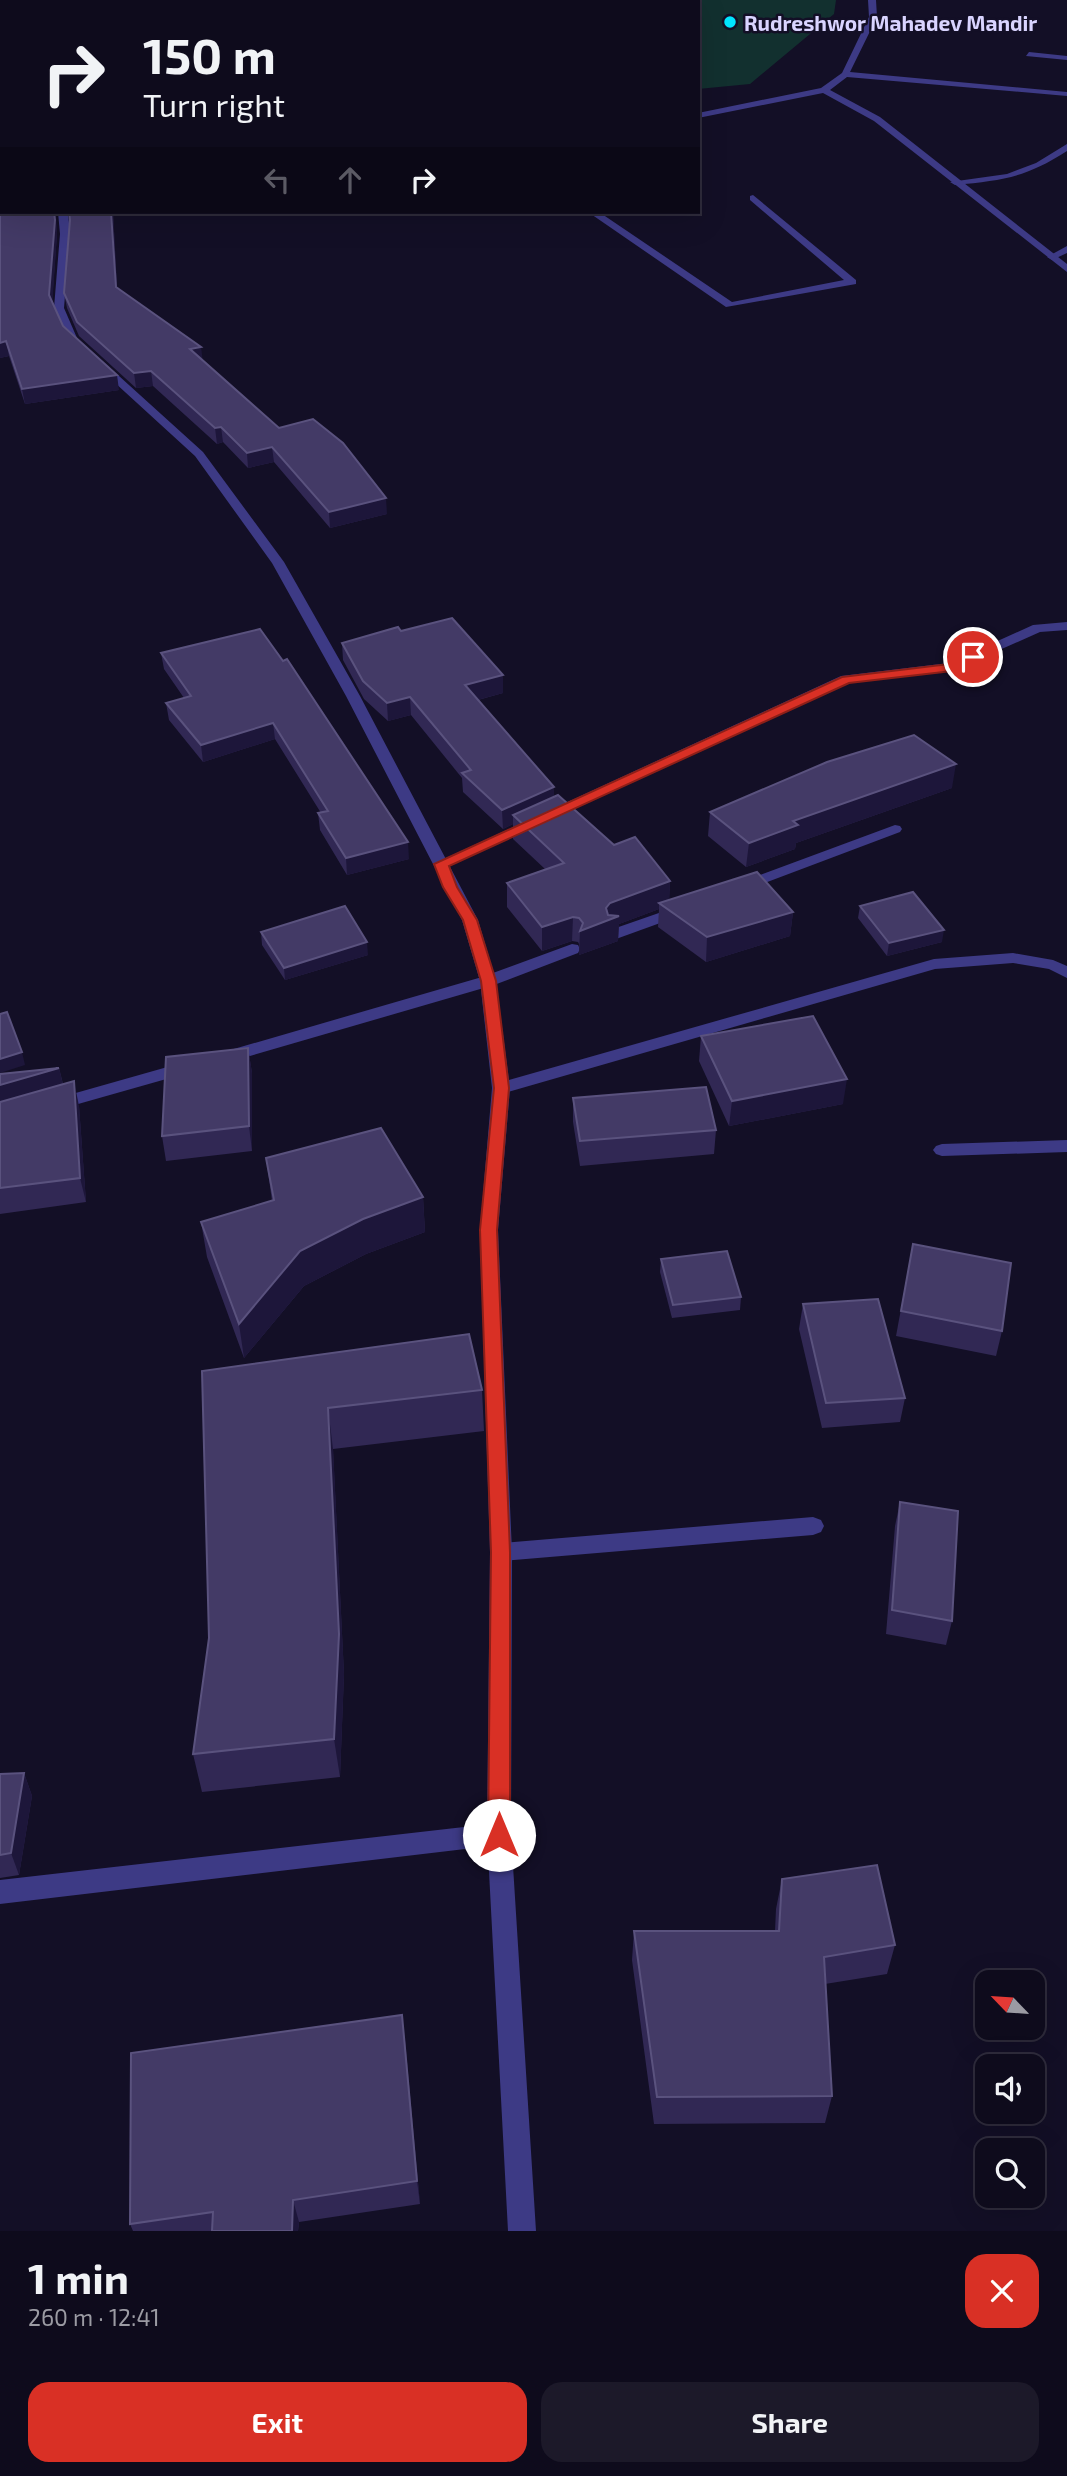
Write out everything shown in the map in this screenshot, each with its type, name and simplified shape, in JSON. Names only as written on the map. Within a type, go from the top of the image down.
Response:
[{"type":"street","points":[[700,116],[824,90],[845,74],[873,16],[872,0]]},
{"type":"street","points":[[1029,54],[1067,58]]},
{"type":"street","points":[[845,74],[1067,94]]},
{"type":"street","points":[[824,90],[877,119],[1067,269]]},
{"type":"street","points":[[955,182],[1008,177],[1039,165],[1067,147]]},
{"type":"street","points":[[596,214],[730,305],[852,282],[753,198]]},
{"type":"street","points":[[63,214],[65,234],[59,308],[72,339],[199,454],[278,562],[353,696],[441,864],[450,887],[470,920],[488,981],[501,1088],[489,1230],[501,1552],[499,1835],[522,2231]]},
{"type":"street","points":[[1052,257],[1067,249]]},
{"type":"street","points":[[441,864],[505,838],[846,679],[952,667],[1038,628],[1067,626]]},
{"type":"street","points":[[730,891],[895,829]]},
{"type":"street","points":[[616,934],[692,906]]},
{"type":"street","points":[[38,1109],[488,981],[572,949]]},
{"type":"street","points":[[501,1088],[934,964],[1013,958],[1053,965],[1067,973]]},
{"type":"street","points":[[942,1150],[1067,1146]]},
{"type":"street","points":[[501,1552],[813,1526]]},
{"type":"street","points":[[0,1892],[499,1835]]},
{"type":"green space","points":[[700,0],[836,0],[834,14],[750,84],[700,89]]},
{"type":"building","points":[[0,214],[54,214],[49,295],[63,326],[117,375],[22,389],[6,341],[0,343]]},
{"type":"building","points":[[69,214],[111,214],[116,287],[201,347],[190,349],[279,428],[313,419],[343,443],[386,498],[329,512],[272,447],[247,453],[221,427],[215,428],[151,371],[134,373],[77,322],[64,293]]},
{"type":"building","points":[[452,618],[503,675],[465,685],[554,787],[502,810],[462,773],[471,770],[410,697],[387,703],[363,681],[342,643],[398,627],[401,631]]},
{"type":"building","points":[[260,629],[283,661],[287,659],[408,842],[346,858],[318,813],[328,811],[273,723],[201,745],[166,703],[191,696],[161,653]]},
{"type":"building","points":[[914,735],[956,764],[793,821],[798,825],[749,843],[710,812],[827,762]]},
{"type":"building","points":[[558,795],[614,845],[635,837],[670,881],[610,903],[606,908],[608,915],[619,916],[580,931],[583,923],[579,918],[573,917],[542,927],[507,883],[564,863],[513,815]]},
{"type":"building","points":[[757,872],[793,912],[707,937],[659,903]]},
{"type":"building","points":[[913,892],[944,930],[889,943],[860,906]]},
{"type":"building","points":[[345,906],[367,942],[284,968],[261,932]]},
{"type":"building","points":[[7,1012],[22,1052],[0,1059],[0,1014]]},
{"type":"building","points":[[813,1016],[847,1079],[732,1101],[701,1036]]},
{"type":"building","points":[[248,1048],[249,1126],[162,1136],[166,1057]]},
{"type":"building","points":[[59,1068],[0,1085],[0,1074]]},
{"type":"building","points":[[74,1081],[80,1178],[0,1188],[0,1102]]},
{"type":"building","points":[[706,1087],[716,1130],[580,1141],[573,1098]]},
{"type":"building","points":[[381,1128],[423,1197],[363,1219],[300,1251],[239,1324],[201,1222],[274,1200],[266,1158]]},
{"type":"building","points":[[913,1244],[1011,1263],[1002,1331],[901,1311]]},
{"type":"building","points":[[727,1251],[741,1297],[673,1305],[661,1259]]},
{"type":"building","points":[[878,1299],[905,1398],[826,1403],[803,1304]]},
{"type":"building","points":[[469,1334],[482,1390],[328,1408],[339,1634],[334,1739],[193,1754],[209,1638],[202,1371]]},
{"type":"building","points":[[900,1502],[958,1511],[952,1621],[892,1610]]},
{"type":"building","points":[[24,1773],[11,1853],[0,1855],[0,1774]]},
{"type":"building","points":[[877,1865],[895,1945],[824,1957],[832,2096],[657,2097],[634,1931],[779,1931],[782,1879]]},
{"type":"building","points":[[402,2015],[417,2181],[293,2200],[292,2231],[212,2231],[213,2212],[130,2224],[131,2053]]},
{"type":"place","name":"Rudreshwor Mahadev Mandir","points":[[730,22]]},
{"type":"route","points":[[499,1835],[501,1552],[489,1230],[501,1088],[488,981],[470,920],[450,887],[441,864],[505,838],[846,679],[952,667],[973,657]]}]
